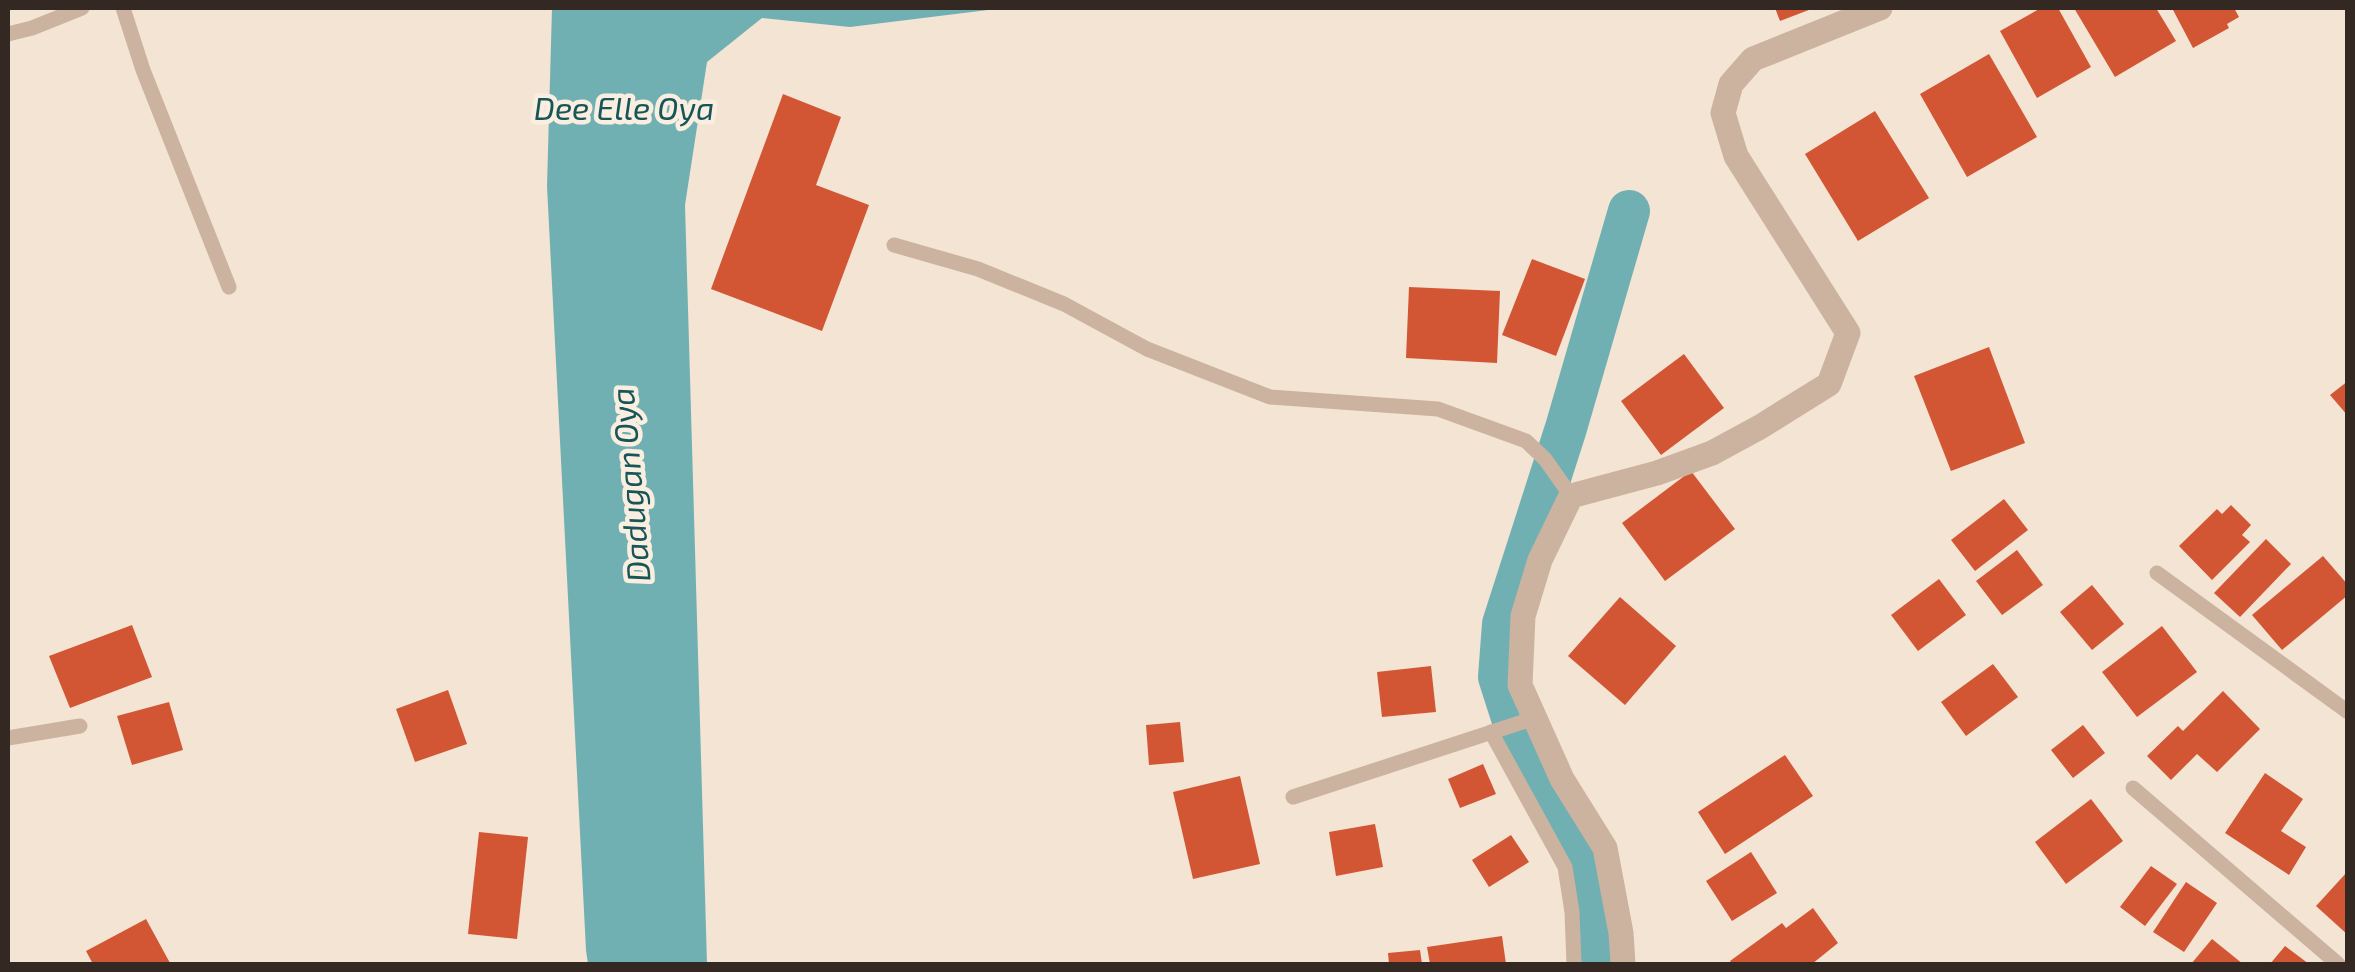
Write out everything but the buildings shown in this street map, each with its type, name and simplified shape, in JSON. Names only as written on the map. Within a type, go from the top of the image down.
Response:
[{"type":"street","points":[[1622,964],[1621,933],[1605,848],[1562,779],[1520,685],[1523,616],[1540,560],[1571,496],[1657,473],[1712,453],[1829,384],[1848,333],[1736,156],[1723,113],[1731,84],[1753,59],[1880,8]]},
{"type":"lane","points":[[8,34],[82,8]]},
{"type":"lane","points":[[123,8],[143,70],[229,287]]},
{"type":"lane","points":[[894,246],[978,269],[1064,304],[1147,349],[1270,398],[1438,408],[1526,441],[1545,459],[1571,496]]},
{"type":"lane","points":[[2157,574],[2348,712]]},
{"type":"lane","points":[[1293,797],[1535,718]]},
{"type":"lane","points":[[8,738],[80,726]]},
{"type":"lane","points":[[1492,732],[1565,866],[1574,964]]},
{"type":"lane","points":[[2132,788],[2338,964]]},
{"type":"water","name":"Dee Elle Oya","points":[[552,8],[1004,8],[850,27],[762,18],[707,62],[685,205],[707,964],[588,964],[547,186]]},
{"type":"waterway","points":[[1592,964],[1582,876],[1573,837],[1516,730],[1499,677],[1503,624],[1566,428],[1629,211]]},
{"type":"water label","name":"Dadugan Oya","points":[[629,485]]}]
